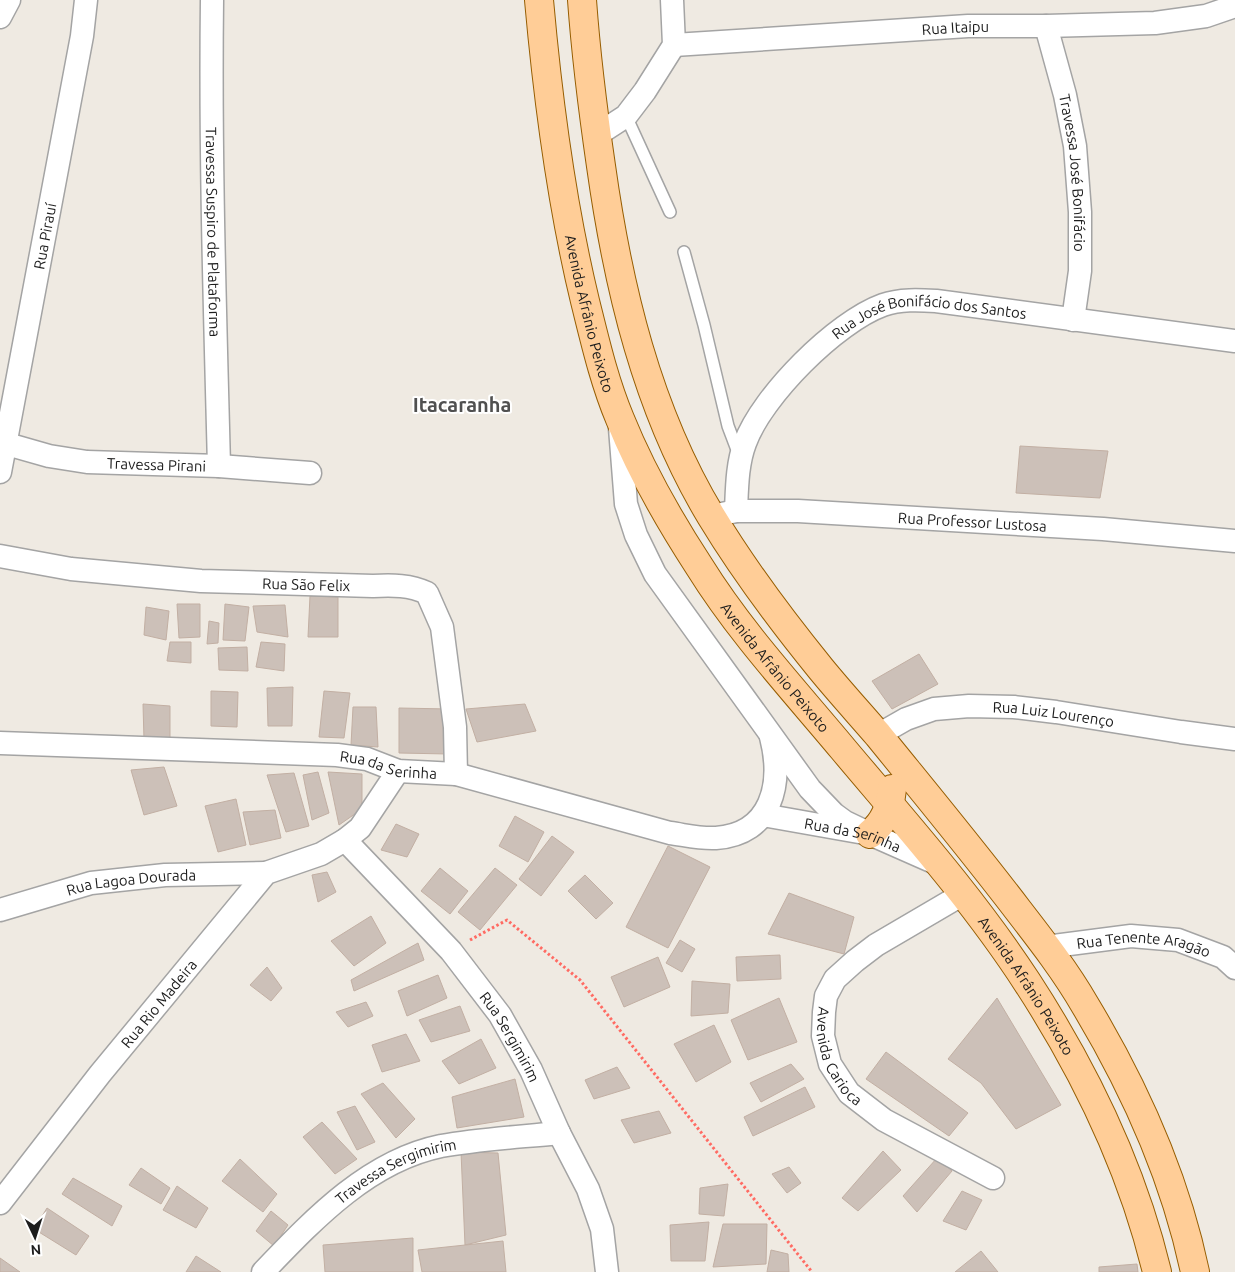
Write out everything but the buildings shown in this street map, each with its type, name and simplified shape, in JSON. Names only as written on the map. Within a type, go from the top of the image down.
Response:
[{"type":"main road","name":"Avenida Afrânio Peixoto","points":[[539,0],[559,170],[573,249],[610,392],[620,420],[649,480],[672,523],[700,568],[738,623],[963,894],[1027,982],[1082,1074],[1115,1142],[1141,1210],[1157,1272]]},
{"type":"main road","points":[[582,0],[596,131],[614,247],[640,353],[657,404],[678,454],[724,513],[792,632],[986,867],[1046,947],[1084,1002],[1120,1066],[1150,1129],[1173,1192],[1196,1272]]},
{"type":"main road","points":[[870,834],[880,824],[890,805],[893,782],[885,745]]},
{"type":"street","points":[[0,17],[9,0]]},
{"type":"street","name":"Rua Pirauí","points":[[0,472],[3,442],[82,36],[86,0]]},
{"type":"street","name":"Travessa Suspiro de Plataforma","points":[[212,0],[211,69],[214,273],[219,466]]},
{"type":"street","points":[[596,131],[606,129],[626,116],[646,91],[674,45],[672,0]]},
{"type":"street","name":"Rua Itaipu","points":[[674,45],[919,28],[1155,23],[1206,16],[1235,6]]},
{"type":"street","name":"Travessa José Bonifácio","points":[[1046,26],[1065,94],[1075,146],[1080,212],[1080,271],[1073,320]]},
{"type":"street","name":"Rua José Bonifácio dos Santos","points":[[724,513],[745,442],[758,416],[799,367],[843,327],[863,313],[885,304],[910,300],[936,301],[1235,341]]},
{"type":"street","points":[[620,420],[626,504],[640,543],[655,574],[810,789],[834,814],[845,822],[870,834]]},
{"type":"street","name":"Travessa Pirani","points":[[3,442],[49,456],[87,462],[219,466],[310,473]]},
{"type":"street","name":"Rua Professor Lustosa","points":[[724,513],[798,511],[1103,529],[1235,541]]},
{"type":"street","name":"Rua São Felix","points":[[0,556],[71,569],[201,582],[394,585],[414,587],[428,593],[442,627],[455,727],[456,774]]},
{"type":"street","name":"Rua Luiz Lourenço","points":[[885,745],[906,719],[934,709],[969,706],[1014,707],[1047,711],[1235,739]]},
{"type":"street","points":[[764,815],[771,798],[776,774],[771,737]]},
{"type":"street","name":"Rua da Serinha","points":[[0,743],[337,755],[367,759],[398,771],[456,774],[670,833],[693,837],[716,838],[735,834],[747,828],[764,815],[870,834],[938,864]]},
{"type":"street","points":[[266,873],[321,854],[345,840],[360,828],[398,771]]},
{"type":"street","name":"Rua Sergimirim","points":[[345,840],[451,951],[500,1015],[531,1070],[558,1133],[588,1189],[602,1229],[607,1272]]},
{"type":"street","name":"Rua Lagoa Dourada","points":[[0,910],[91,883],[164,875],[266,873]]},
{"type":"street","name":"Rua Rio Madeira","points":[[0,1203],[100,1074],[266,873]]},
{"type":"street","name":"Avenida Carioca","points":[[963,894],[876,945],[835,979],[826,996],[823,1036],[830,1064],[849,1093],[884,1120],[993,1178]]},
{"type":"street","name":"Rua Tenente Aragão","points":[[1046,947],[1131,936],[1178,940],[1222,957],[1235,968]]},
{"type":"street","name":"Travessa Sergimirim","points":[[263,1272],[310,1224],[357,1185],[398,1160],[440,1147],[558,1133]]},
{"type":"lane","points":[[626,116],[670,212]]},
{"type":"lane","points":[[684,252],[728,426],[740,460]]},
{"type":"path","points":[[451,951],[507,920],[580,980],[812,1272]]},
{"type":"district","name":"Itacaranha","points":[[462,404]]}]
